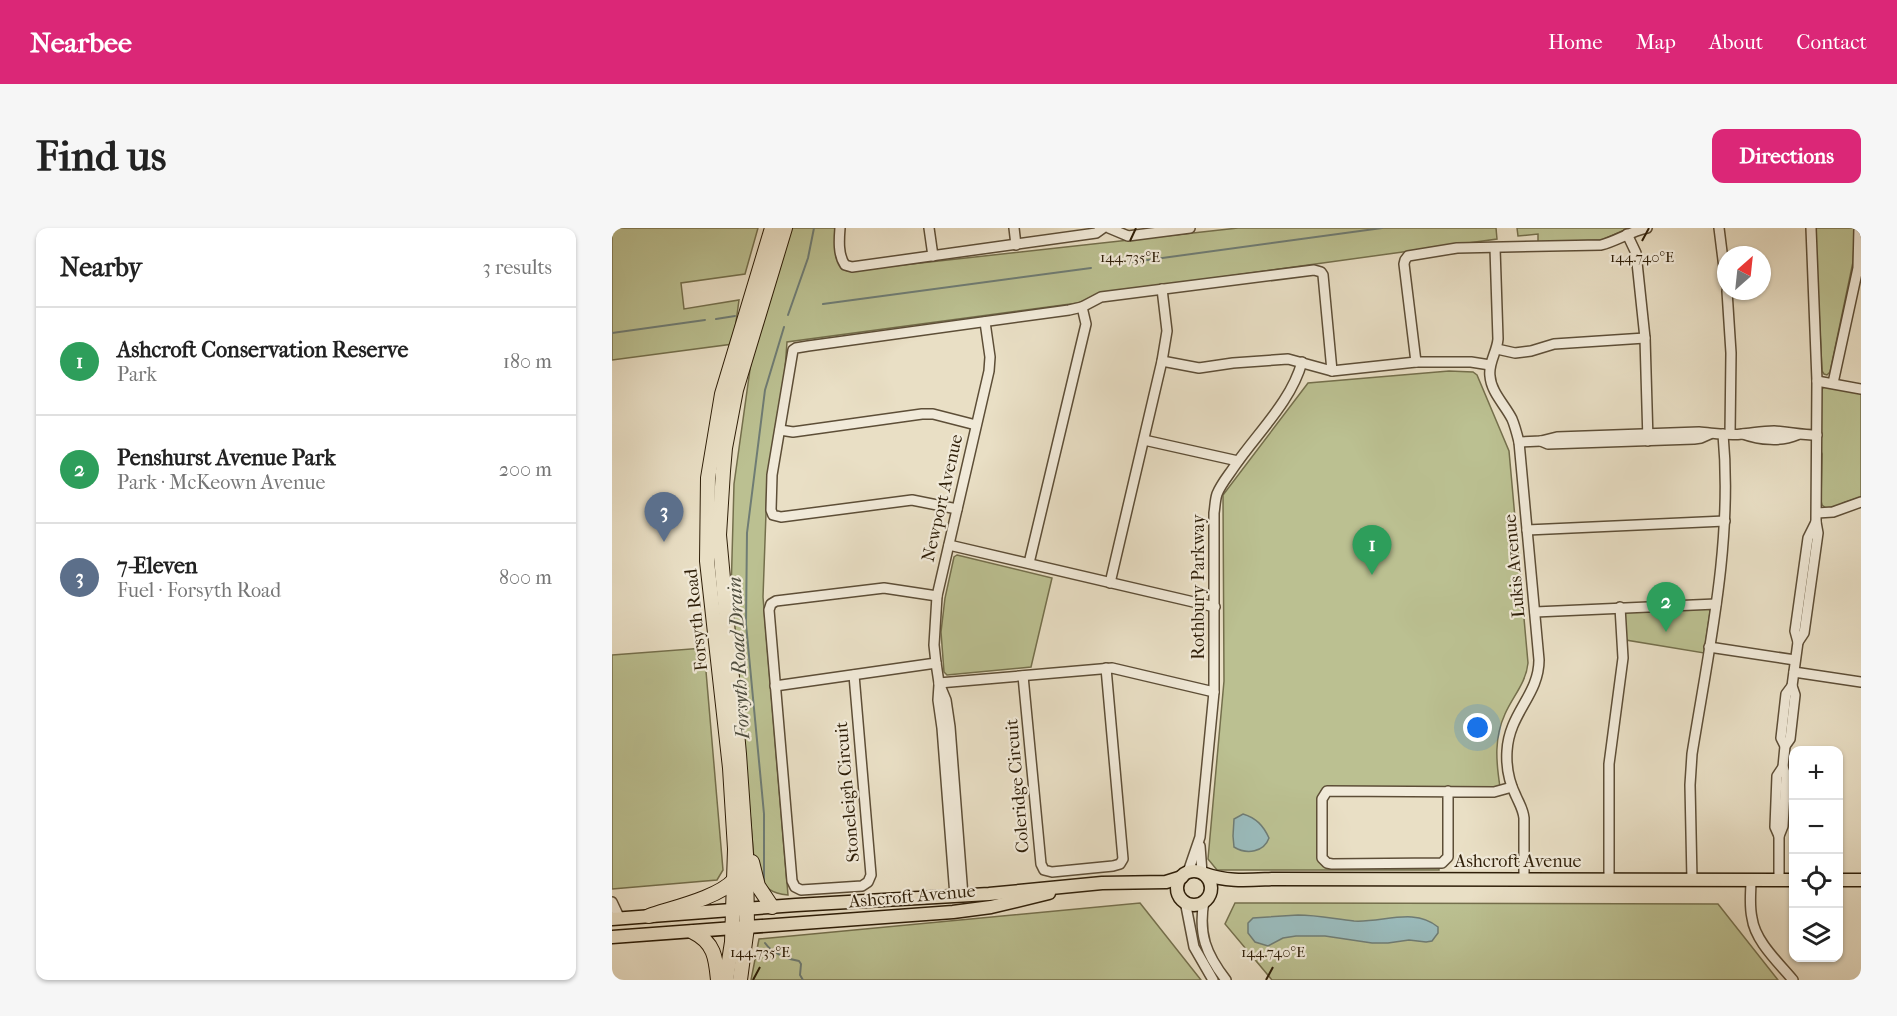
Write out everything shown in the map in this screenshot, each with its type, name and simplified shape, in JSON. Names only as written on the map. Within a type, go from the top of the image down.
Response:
[{"type":"highway","name":"Forsyth Road","points":[[726,980],[732,928],[740,909],[744,821],[719,535],[725,448],[736,390],[738,359],[772,228]]},
{"type":"highway","name":"Forsyth Road","points":[[740,980],[747,927],[740,909],[734,880],[735,849],[730,768],[707,561],[708,478],[722,394],[738,359],[785,228]]},
{"type":"highway","points":[[711,458],[725,448]]},
{"type":"highway","points":[[744,821],[754,872],[761,892],[772,907]]},
{"type":"highway","points":[[649,916],[724,889],[734,880]]},
{"type":"highway","points":[[693,932],[708,942],[716,964],[718,980]]},
{"type":"main road","points":[[1195,871],[1203,874],[1210,882],[1208,897],[1195,904],[1182,898],[1178,884],[1185,875],[1195,871]]},
{"type":"main road","name":"Ashcroft Avenue","points":[[1203,874],[1220,879],[1242,881],[1272,879],[1789,879]]},
{"type":"main road","name":"Ashcroft Avenue","points":[[616,919],[872,900],[959,896],[1078,885],[1166,882],[1185,875]]},
{"type":"main road","points":[[1843,880],[1861,880]]},
{"type":"main road","name":"Ashcroft Avenue","points":[[1208,897],[1242,881]]},
{"type":"main road","name":"Ashcroft Avenue","points":[[1134,883],[1182,898]]},
{"type":"main road","name":"Ashcroft Avenue","points":[[612,937],[953,912],[1023,900],[1078,885]]},
{"type":"main road","points":[[959,896],[957,901],[963,906],[977,909]]},
{"type":"street","points":[[840,228],[841,258],[843,264],[848,266],[1016,245],[1096,233],[1103,228]]},
{"type":"street","points":[[929,228],[933,256]]},
{"type":"street","points":[[1014,228],[1016,245]]},
{"type":"street","points":[[1109,228],[1128,236],[1190,228]]},
{"type":"street","points":[[1416,362],[1404,264],[1410,255],[1456,248],[1601,245],[1647,228]]},
{"type":"street","points":[[1719,228],[1721,246]]},
{"type":"street","points":[[1779,879],[1779,836],[1783,826],[1786,776],[1783,767],[1785,746],[1790,739],[1795,694],[1792,686],[1795,660],[1798,642],[1804,633],[1818,533],[1817,381],[1811,228]]},
{"type":"street","points":[[1833,383],[1858,268],[1859,228]]},
{"type":"street","points":[[1627,234],[1636,253],[1645,338],[1648,437]]},
{"type":"street","points":[[1162,361],[1199,368],[1288,358],[1332,371],[1416,362],[1471,362],[1490,365],[1497,349],[1495,248]]},
{"type":"street","points":[[957,509],[912,500],[776,517],[771,510],[772,475],[791,357],[795,349],[1069,310],[1082,307],[1098,298],[1318,270],[1323,275],[1332,371]]},
{"type":"street","points":[[1110,583],[1162,361],[1167,331],[1162,290]]},
{"type":"street","points":[[1692,880],[1690,785],[1692,754],[1716,604],[1725,521],[1726,434],[1731,353],[1728,300]]},
{"type":"street","points":[[1029,563],[1086,324],[1082,307]]},
{"type":"street","name":"Newport Avenue","points":[[959,896],[946,700],[939,683],[934,645],[937,596],[989,371],[990,357],[985,321]]},
{"type":"street","points":[[1497,349],[1515,353],[1554,344],[1645,338]]},
{"type":"street","name":"Rothbury Parkway","points":[[1203,874],[1200,837],[1214,692],[1214,513],[1217,496],[1238,461],[1289,393],[1299,375],[1302,362]]},
{"type":"street","name":"Lukis Avenue","points":[[1490,365],[1490,377],[1494,391],[1514,422],[1519,442],[1539,666],[1533,689],[1515,718],[1509,734],[1506,758],[1512,787],[1524,818],[1524,880]]},
{"type":"street","points":[[1817,381],[1861,389]]},
{"type":"street","points":[[780,430],[793,432],[922,414],[933,414],[976,425]]},
{"type":"street","points":[[1519,442],[1541,441],[1557,436],[1648,437],[1699,432],[1743,434],[1755,438],[1775,439],[1797,435],[1817,435]]},
{"type":"street","points":[[1144,440],[1238,461]]},
{"type":"street","points":[[1817,518],[1861,502]]},
{"type":"street","points":[[1527,530],[1725,521]]},
{"type":"street","points":[[949,545],[1215,607]]},
{"type":"street","name":"Stoneleigh Circuit","points":[[854,675],[871,875],[868,882],[862,886],[801,890],[793,885],[769,610],[771,604],[884,588],[937,596]]},
{"type":"street","points":[[1535,612],[1716,604]]},
{"type":"street","points":[[1609,880],[1609,764],[1623,658],[1620,607]]},
{"type":"street","points":[[1709,647],[1795,660]]},
{"type":"street","points":[[775,686],[936,663]]},
{"type":"street","points":[[939,683],[1106,668],[1214,692]]},
{"type":"street","name":"Coleridge Circuit","points":[[1023,676],[1041,864],[1044,870],[1052,872],[1113,866],[1120,864],[1123,859],[1106,668]]},
{"type":"street","points":[[1794,672],[1861,682]]},
{"type":"street","points":[[1448,791],[1448,857],[1442,863],[1332,864],[1322,858],[1322,800],[1327,791],[1332,790],[1448,791],[1494,792],[1512,787]]},
{"type":"street","name":"Rothbury Parkway","points":[[1185,875],[1200,837]]},
{"type":"street","points":[[1751,880],[1751,913],[1755,930],[1793,980]]},
{"type":"street","points":[[1208,897],[1202,922],[1203,937],[1211,957],[1226,980]]},
{"type":"street","points":[[1182,898],[1194,947],[1213,980]]},
{"type":"street","points":[[612,902],[616,919]]},
{"type":"green space","points":[[612,228],[758,228],[745,274],[681,283],[684,309],[739,300],[733,344],[612,360]]},
{"type":"green space","points":[[789,228],[836,228],[837,260],[843,269],[848,271],[1238,228],[1496,228],[1497,239],[1105,293],[1078,303],[787,342],[785,370],[767,485],[763,597],[788,895],[776,893],[768,888],[755,871],[731,594],[734,484],[754,341]]},
{"type":"green space","points":[[1517,228],[1629,228],[1602,240],[1538,242],[1538,234],[1518,236]]},
{"type":"green space","points":[[1815,228],[1855,228],[1853,262],[1830,372],[1827,375],[1822,371]]},
{"type":"green space","points":[[1449,371],[1473,372],[1477,375],[1509,451],[1528,663],[1525,677],[1501,723],[1497,759],[1500,787],[1326,787],[1321,791],[1319,797],[1319,861],[1323,866],[1439,867],[1439,870],[1217,870],[1208,859],[1224,681],[1223,495],[1308,383]]},
{"type":"green space","points":[[1825,386],[1861,392],[1861,497],[1840,506],[1826,508],[1821,501],[1822,454],[1820,449],[1821,390]]},
{"type":"green space","points":[[957,555],[1052,578],[1031,667],[947,675],[944,672],[941,632],[945,598],[954,557]]},
{"type":"green space","points":[[1709,608],[1704,653],[1626,640],[1625,615],[1627,611]]},
{"type":"green space","points":[[704,648],[723,870],[717,880],[612,889],[612,655]]},
{"type":"green space","points":[[1140,903],[1201,980],[751,980],[759,939]]},
{"type":"green space","points":[[1235,903],[1718,904],[1778,980],[1272,980],[1225,924]]},
{"type":"water","points":[[1243,814],[1259,823],[1269,838],[1267,843],[1254,851],[1244,851],[1234,847],[1234,819]]},
{"type":"water","points":[[1298,915],[1354,921],[1398,917],[1419,918],[1438,927],[1438,933],[1432,941],[1426,942],[1409,940],[1372,943],[1325,936],[1296,936],[1283,938],[1268,946],[1255,942],[1248,933],[1248,923],[1253,918]]},
{"type":"waterway","name":"Forsyth Road Drain","points":[[788,315],[808,258],[814,228]]},
{"type":"waterway","points":[[1133,262],[1382,228]]},
{"type":"waterway","points":[[823,304],[1091,268]]},
{"type":"waterway","points":[[716,319],[735,316]]},
{"type":"waterway","points":[[612,333],[705,320]]},
{"type":"waterway","name":"Forsyth Road Drain","points":[[764,884],[764,814],[746,624],[747,533],[765,390],[784,327]]},
{"type":"waterway","name":"Forsyth Road Drain","points":[[765,943],[780,955],[799,961],[800,975],[803,980]]},
{"type":"place","name":"7-Eleven","points":[[664,542]]},
{"type":"place","name":"Ashcroft Conservation Reserve","points":[[1372,575]]},
{"type":"place","name":"Penshurst Avenue Park","points":[[1666,632]]}]
